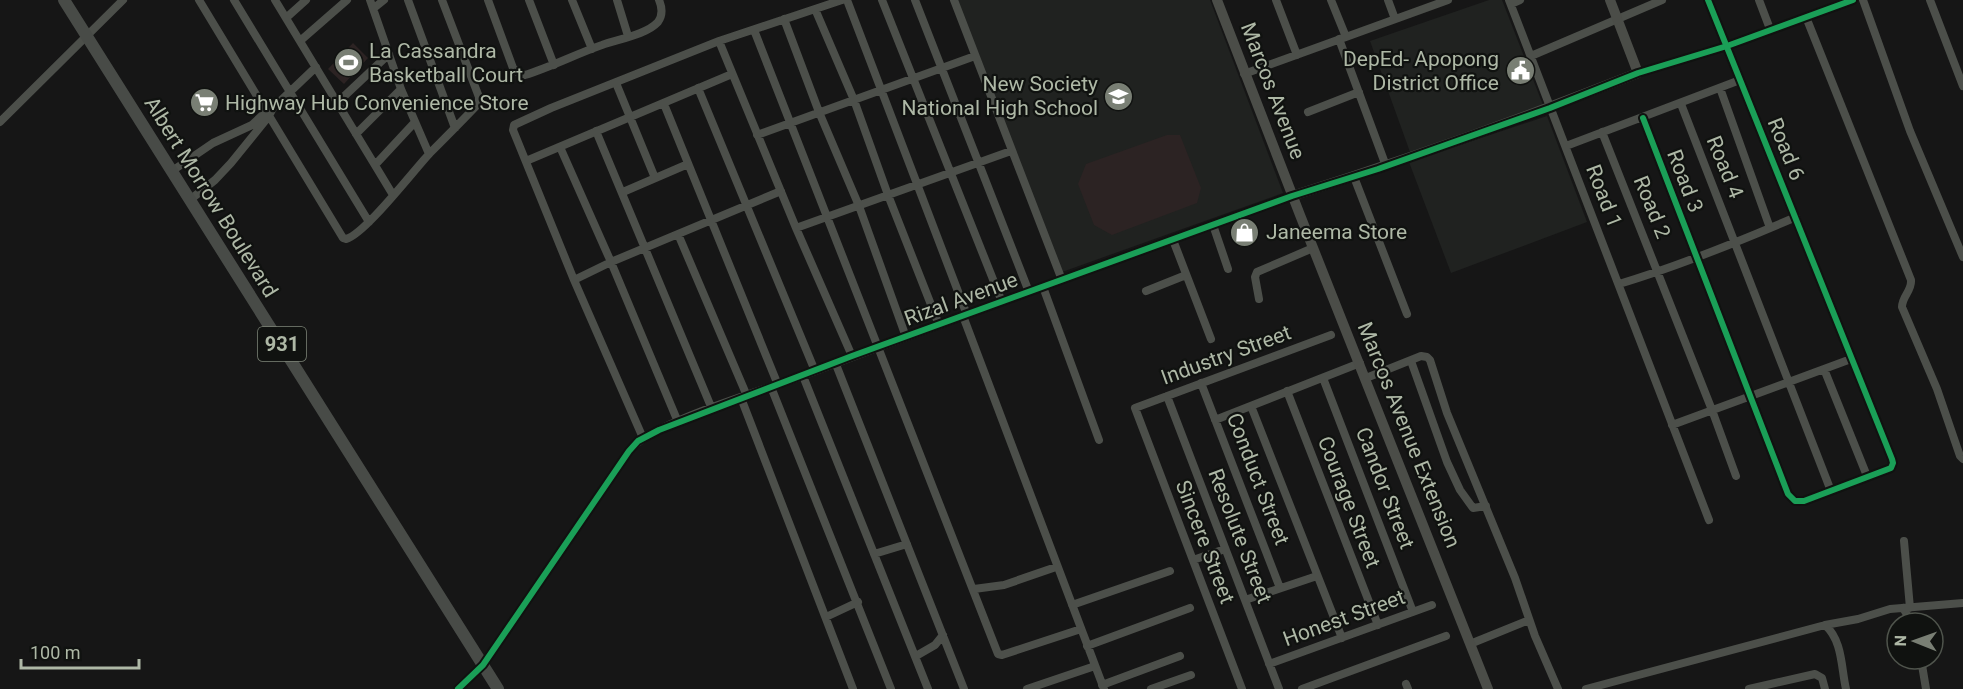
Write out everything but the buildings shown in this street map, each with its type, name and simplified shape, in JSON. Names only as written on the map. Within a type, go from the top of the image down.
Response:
[{"type":"main road","name":"Albert Morrow Boulevard","points":[[64,0],[498,689]]},
{"type":"street","points":[[0,122],[123,0]]},
{"type":"street","points":[[199,0],[269,112],[343,238],[346,239],[352,238],[369,222],[478,103],[479,100],[442,0]]},
{"type":"street","points":[[234,0],[369,222]]},
{"type":"street","points":[[275,0],[393,195]]},
{"type":"street","points":[[286,18],[306,0]]},
{"type":"street","points":[[300,41],[347,0]]},
{"type":"street","points":[[384,0],[372,4],[389,54],[429,154]]},
{"type":"street","points":[[408,0],[455,128]]},
{"type":"street","points":[[488,0],[516,72],[525,75],[639,33],[652,26],[659,20],[662,12],[659,0]]},
{"type":"street","points":[[529,0],[554,65]]},
{"type":"street","points":[[572,0],[592,49]]},
{"type":"street","points":[[617,0],[628,36]]},
{"type":"street","points":[[458,689],[483,665],[628,451],[643,438],[574,280],[513,130],[514,125],[719,41],[844,0],[917,185],[1056,567],[1103,687],[1180,656]]},
{"type":"street","points":[[882,0],[1002,302]]},
{"type":"street","points":[[915,0],[1029,292]]},
{"type":"street","points":[[954,0],[1062,280]]},
{"type":"street","name":"Marcos Avenue","points":[[1217,0],[1292,196]]},
{"type":"street","points":[[1276,0],[1297,54]]},
{"type":"street","points":[[1331,0],[1359,92],[1386,166]]},
{"type":"street","points":[[1388,0],[1395,19]]},
{"type":"street","points":[[1244,74],[1448,0]]},
{"type":"street","points":[[1510,2],[1520,0]]},
{"type":"street","points":[[1610,0],[1638,73]]},
{"type":"street","points":[[1531,56],[1662,0]]},
{"type":"street","name":"Road 6","points":[[1708,0],[1893,462],[1890,469],[1831,491]]},
{"type":"street","points":[[1759,0],[1770,29]]},
{"type":"street","points":[[1292,196],[1386,166],[1550,108],[1638,73],[1727,46],[1853,0]]},
{"type":"street","points":[[1863,0],[1910,131],[1963,257]]},
{"type":"street","points":[[1930,0],[1963,86]]},
{"type":"street","name":"Road 1","points":[[1510,2],[1709,520]]},
{"type":"street","points":[[815,9],[854,100],[939,325]]},
{"type":"street","points":[[1806,17],[1911,280],[1911,289],[1903,300],[1902,307],[1937,389],[1963,459]]},
{"type":"street","points":[[784,19],[819,112],[859,206],[906,337]]},
{"type":"street","points":[[754,30],[997,651],[1000,655],[1081,628]]},
{"type":"street","points":[[719,41],[796,228],[852,356]]},
{"type":"street","points":[[337,103],[389,54]]},
{"type":"street","points":[[758,135],[975,56]]},
{"type":"street","points":[[190,199],[231,163],[269,112],[316,67]]},
{"type":"street","points":[[526,161],[732,74]]},
{"type":"street","points":[[1566,146],[1740,80]]},
{"type":"street","points":[[616,83],[655,178]]},
{"type":"street","points":[[356,134],[402,88]]},
{"type":"street","points":[[698,88],[815,370]]},
{"type":"street","points":[[1720,88],[1770,228]]},
{"type":"street","points":[[1308,112],[1359,92]]},
{"type":"street","points":[[664,104],[711,220],[891,689]]},
{"type":"street","name":"Road 4","points":[[1681,104],[1831,491]]},
{"type":"street","points":[[172,171],[213,143],[252,125],[269,112]]},
{"type":"street","name":"Road 3","points":[[1643,118],[1788,495],[1800,502],[1831,491]]},
{"type":"street","points":[[375,165],[415,122]]},
{"type":"street","points":[[596,131],[712,409]]},
{"type":"street","name":"Road 2","points":[[1602,132],[1736,476]]},
{"type":"street","points":[[232,135],[242,148]]},
{"type":"street","points":[[560,147],[678,422]]},
{"type":"street","points":[[796,228],[1011,151]]},
{"type":"street","points":[[623,192],[688,164]]},
{"type":"street","points":[[1354,177],[1407,314]]},
{"type":"street","points":[[574,280],[611,262],[781,191]]},
{"type":"street","name":"Rizal Avenue","points":[[643,438],[678,422],[852,356],[1292,196]]},
{"type":"street","name":"Marcos Avenue Extension","points":[[1292,196],[1488,689]]},
{"type":"street","points":[[1619,284],[1736,243],[1796,217]]},
{"type":"street","points":[[1213,225],[1228,269]]},
{"type":"street","points":[[678,234],[744,397],[854,689]]},
{"type":"street","points":[[1173,240],[1211,339]]},
{"type":"street","points":[[1260,299],[1255,277],[1257,272],[1312,248]]},
{"type":"street","points":[[1146,291],[1186,275]]},
{"type":"street","points":[[1042,287],[1099,440]]},
{"type":"street","name":"Industry Street","points":[[1135,408],[1331,335]]},
{"type":"street","points":[[1366,378],[1421,356],[1430,360],[1447,413],[1519,589],[1528,620],[1558,689]]},
{"type":"street","points":[[1672,425],[1851,359]]},
{"type":"street","points":[[1411,361],[1447,462],[1460,490],[1473,508],[1486,506]]},
{"type":"street","points":[[836,362],[964,689]]},
{"type":"street","points":[[1215,420],[1360,363]]},
{"type":"street","points":[[1824,369],[1867,476]]},
{"type":"street","points":[[803,376],[928,689]]},
{"type":"street","name":"Candor Street","points":[[1323,378],[1413,612]]},
{"type":"street","name":"Conduct Street","points":[[1201,383],[1281,588]]},
{"type":"street","name":"Courage Street","points":[[1287,392],[1378,625]]},
{"type":"street","name":"Resolute Street","points":[[1167,396],[1279,689]]},
{"type":"street","points":[[1251,406],[1342,638]]},
{"type":"street","name":"Sincere Street","points":[[1135,408],[1242,689]]},
{"type":"street","points":[[1904,541],[1907,611]]},
{"type":"street","points":[[874,554],[907,544]]},
{"type":"street","points":[[1193,560],[1225,549]]},
{"type":"street","points":[[974,589],[1004,585],[1056,567]]},
{"type":"street","points":[[1072,605],[1170,571]]},
{"type":"street","points":[[1245,600],[1317,576]]},
{"type":"street","points":[[826,617],[858,602]]},
{"type":"street","points":[[1586,689],[1890,609],[1963,603]]},
{"type":"street","name":"Honest Street","points":[[1269,664],[1432,605]]},
{"type":"street","points":[[1088,646],[1190,608]]},
{"type":"street","points":[[1470,644],[1528,620]]},
{"type":"street","points":[[1826,626],[1833,633],[1838,648],[1846,689]]},
{"type":"street","points":[[916,656],[935,645],[943,634]]},
{"type":"street","points":[[1302,689],[1446,636]]},
{"type":"street","points":[[1027,689],[1095,666]]},
{"type":"street","points":[[1923,671],[1926,689]]},
{"type":"street","points":[[1749,689],[1815,674],[1822,678],[1825,689]]},
{"type":"street","points":[[1151,689],[1191,675]]},
{"type":"shaded area","name":"New Society National High School","points":[[955,0],[1210,0],[1283,193],[1062,272]]},
{"type":"shaded area","points":[[1489,0],[1502,0],[1543,105],[1410,152],[1370,41]]},
{"type":"shaded area","name":"La Cassandra Basketball Court","points":[[353,43],[368,58],[344,84],[328,69]]},
{"type":"shaded area","points":[[1547,116],[1587,222],[1451,273],[1409,162]]},
{"type":"shaded area","points":[[1167,135],[1180,135],[1201,188],[1197,203],[1112,235],[1094,225],[1078,184],[1086,164]]},
{"type":"cycle path","points":[[1643,118],[1788,494],[1795,501],[1804,501],[1891,468],[1892,459],[1708,0]]},
{"type":"cycle path","points":[[458,689],[483,665],[629,451],[638,441],[659,430],[852,356],[1292,196],[1378,169],[1550,108],[1638,73],[1727,46],[1853,0]]},
{"type":"place","name":"La Cassandra Basketball Court","points":[[348,63]]},
{"type":"place","name":"DepEd- Apopong District Office","points":[[1520,71]]},
{"type":"place","name":"New Society National High School","points":[[1119,96]]},
{"type":"place","name":"Highway Hub Convenience Store","points":[[204,103]]},
{"type":"place","name":"Janeema Store","points":[[1245,232]]}]
